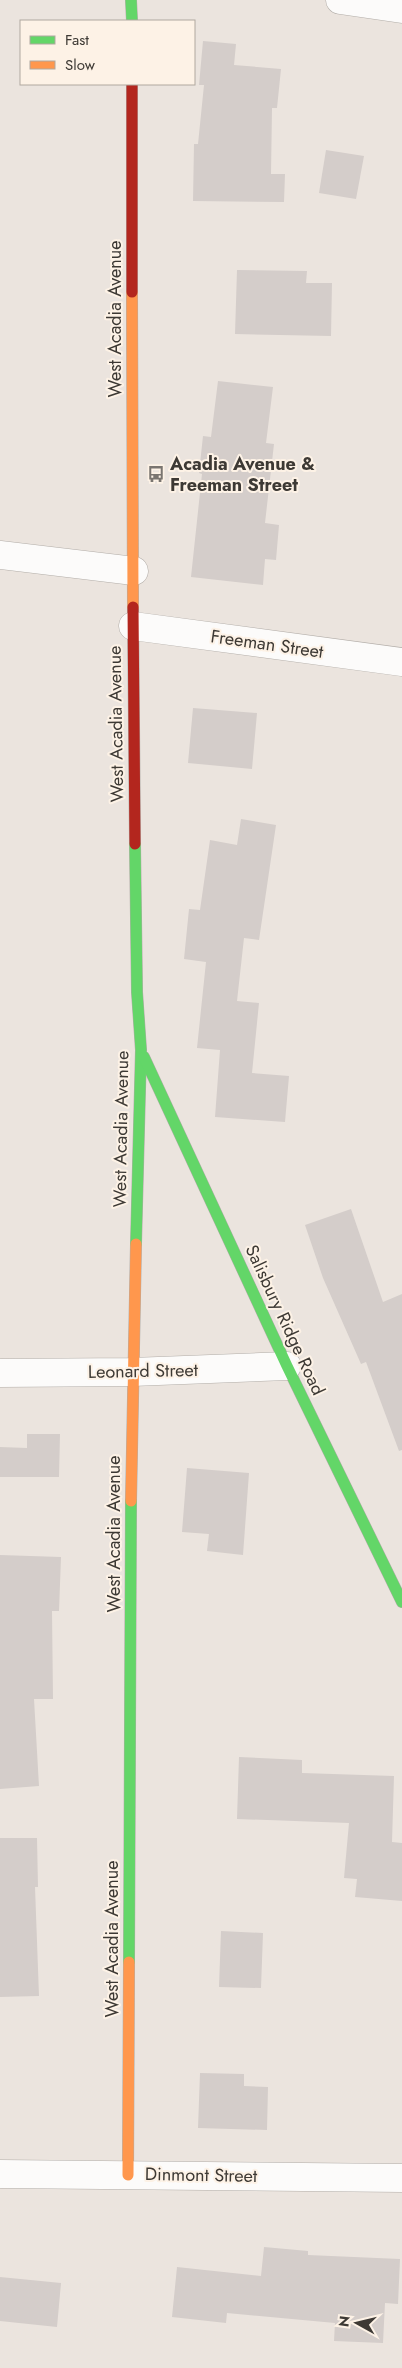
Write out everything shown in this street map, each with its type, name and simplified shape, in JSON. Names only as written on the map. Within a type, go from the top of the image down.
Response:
[{"type":"street","points":[[132,0],[132,20]]},
{"type":"street","points":[[340,0],[402,9]]},
{"type":"street","name":"West Acadia Avenue","points":[[128,2174],[132,1372],[141,1050],[137,992],[133,626],[132,85]]},
{"type":"street","points":[[0,556],[134,571]]},
{"type":"street","name":"Freeman Street","points":[[133,626],[402,662]]},
{"type":"street","name":"Salisbury Ridge Road","points":[[141,1050],[287,1366],[402,1602]]},
{"type":"street","name":"Leonard Street","points":[[0,1373],[132,1372],[287,1366]]},
{"type":"street","name":"Dinmont Street","points":[[0,2174],[402,2178]]},
{"type":"building","points":[[203,41],[236,44],[234,65],[281,69],[277,108],[272,108],[271,174],[285,174],[284,202],[193,201],[194,144],[198,144],[204,85],[199,85]]},
{"type":"building","points":[[326,150],[364,156],[356,199],[319,193]]},
{"type":"building","points":[[237,270],[307,271],[306,283],[332,283],[331,336],[235,334]]},
{"type":"building","points":[[218,381],[273,387],[266,443],[274,444],[265,523],[279,525],[276,560],[265,559],[263,585],[191,577],[202,474],[199,473],[203,436],[211,437]]},
{"type":"building","points":[[193,708],[257,713],[252,769],[188,763]]},
{"type":"building","points":[[241,819],[276,825],[259,940],[244,938],[237,1001],[259,1003],[252,1073],[289,1076],[285,1122],[215,1117],[220,1050],[197,1048],[206,962],[184,959],[189,909],[200,910],[210,840],[237,845]]},
{"type":"building","points":[[351,1209],[383,1302],[402,1294],[402,1450],[399,1451],[366,1362],[361,1364],[323,1278],[305,1225]]},
{"type":"building","points":[[27,1434],[60,1434],[59,1477],[0,1477],[0,1447],[27,1448]]},
{"type":"building","points":[[187,1468],[249,1473],[243,1555],[207,1551],[209,1534],[182,1532]]},
{"type":"building","points":[[0,1555],[61,1557],[59,1611],[52,1611],[53,1699],[34,1699],[39,1786],[0,1789]]},
{"type":"building","points":[[239,1757],[302,1760],[302,1773],[394,1776],[392,1842],[402,1843],[402,1901],[355,1897],[357,1879],[344,1878],[349,1823],[237,1819]]},
{"type":"building","points":[[0,1838],[37,1838],[38,1887],[35,1887],[39,1996],[0,1997]]},
{"type":"building","points":[[221,1931],[263,1933],[261,1988],[219,1987]]},
{"type":"building","points":[[200,2073],[244,2074],[244,2086],[268,2087],[267,2130],[198,2128]]},
{"type":"building","points":[[264,2247],[308,2251],[308,2255],[400,2259],[398,2304],[385,2303],[383,2343],[334,2341],[335,2323],[227,2313],[226,2323],[172,2317],[177,2267],[261,2276]]},
{"type":"building","points":[[0,2277],[61,2283],[57,2327],[0,2321]]},
{"type":"traffic: fast","points":[[131,0],[132,20]]},
{"type":"traffic: fast","points":[[135,844],[137,992],[141,1050],[136,1244]]},
{"type":"traffic: fast","points":[[144,1057],[287,1366],[402,1602]]},
{"type":"traffic: fast","points":[[129,1962],[131,1501]]},
{"type":"traffic: slow","points":[[132,292],[133,607]]},
{"type":"traffic: slow","points":[[131,1501],[136,1244]]},
{"type":"traffic: slow","points":[[128,2175],[129,1962]]},
{"type":"traffic: jam","points":[[132,85],[132,292]]},
{"type":"traffic: jam","points":[[133,607],[135,844]]},
{"type":"place","name":"Acadia Avenue & Freeman Street","points":[[156,474]]}]
